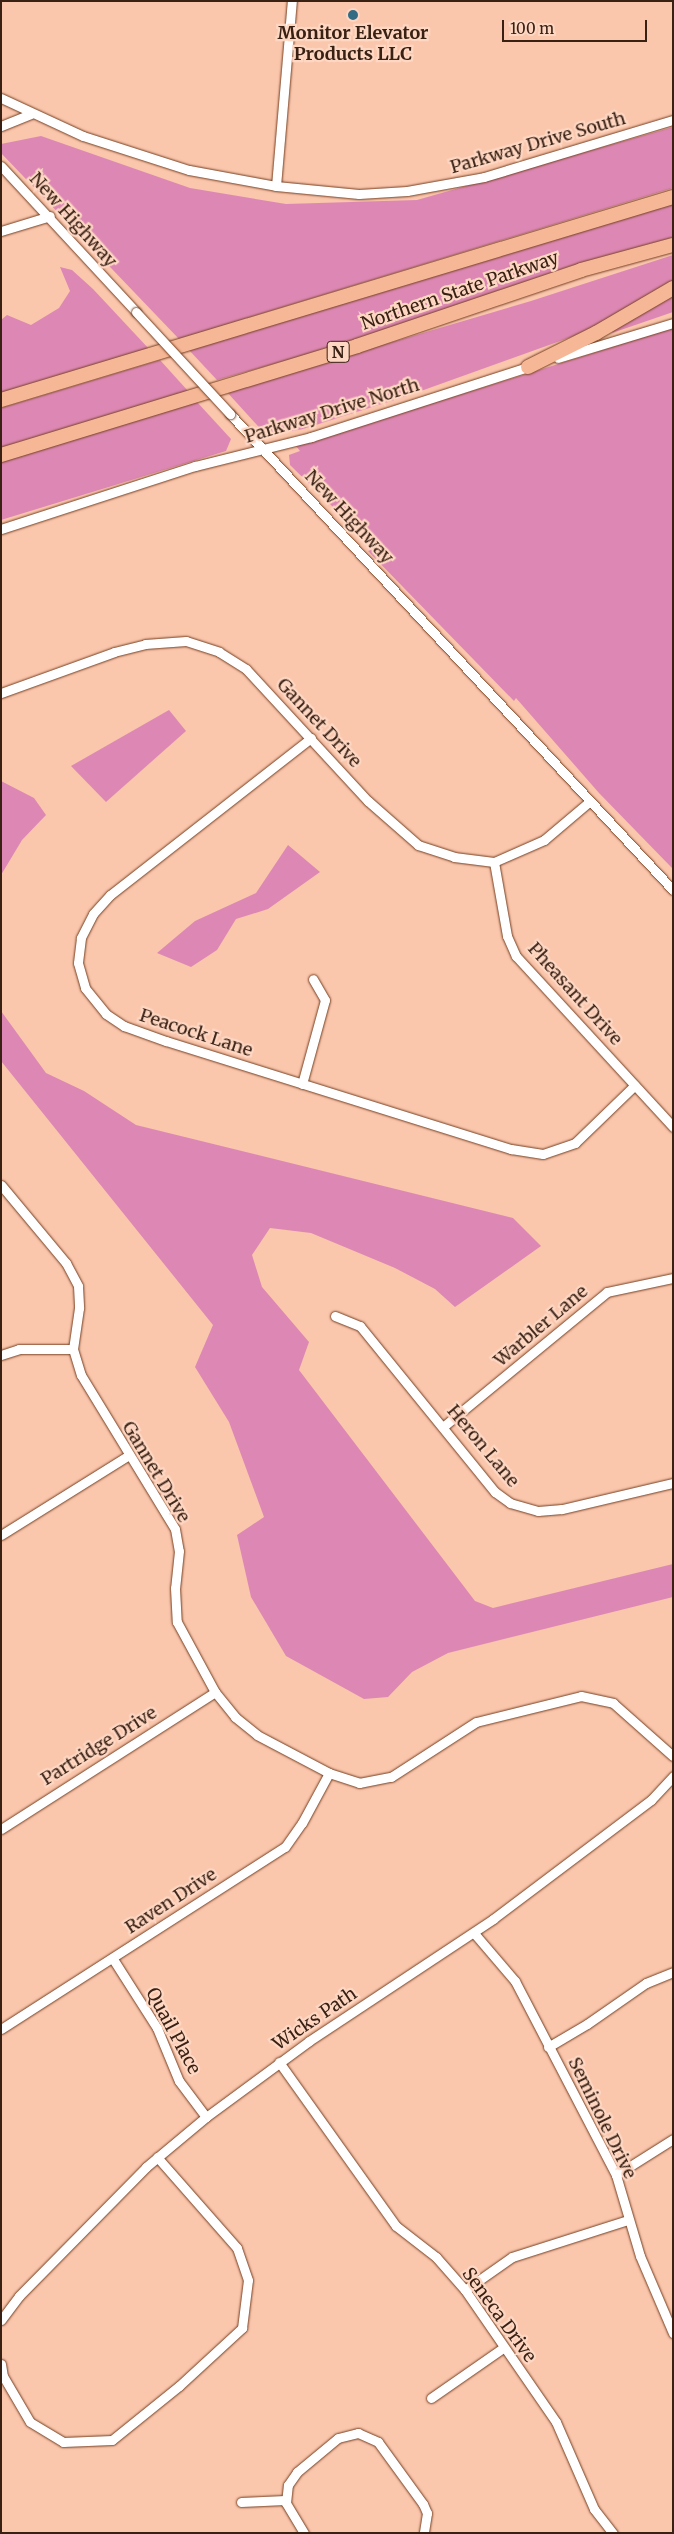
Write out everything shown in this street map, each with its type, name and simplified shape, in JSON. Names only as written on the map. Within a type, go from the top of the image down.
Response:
[{"type":"highway","name":"Northern State Parkway","points":[[1,400],[673,197]]},
{"type":"highway","name":"Northern State Parkway","points":[[1,455],[358,346],[581,270],[673,245]]},
{"type":"highway","points":[[528,367],[596,333],[673,288]]},
{"type":"street","points":[[276,186],[292,1]]},
{"type":"street","name":"Parkway Drive South","points":[[1,98],[32,114],[136,156],[189,170],[276,186],[359,194],[441,186],[484,178],[673,120]]},
{"type":"street","points":[[1,126],[32,114]]},
{"type":"street","name":"New Highway","points":[[1,166],[50,216],[230,414],[589,802],[673,890]]},
{"type":"street","points":[[1,231],[50,216]]},
{"type":"street","name":"Parkway Drive North","points":[[1,530],[194,466],[264,450],[673,323]]},
{"type":"street","name":"Gannet Drive","points":[[1,693],[114,652],[145,644],[186,641],[220,652],[246,670],[374,807],[418,845],[454,858],[494,862],[544,840],[589,802]]},
{"type":"street","name":"Peacock Lane","points":[[311,738],[110,895],[93,914],[81,938],[78,963],[85,988],[106,1014],[124,1026],[302,1084],[511,1149],[544,1154],[576,1143],[635,1085]]},
{"type":"street","name":"Pheasant Drive","points":[[494,862],[507,936],[516,956],[673,1127]]},
{"type":"street","points":[[302,1084],[325,1000],[314,979]]},
{"type":"street","name":"Gannet Drive","points":[[1,1185],[66,1263],[78,1286],[79,1308],[73,1349],[90,1396],[175,1529],[179,1551],[174,1588],[177,1622],[216,1692],[235,1718],[257,1735],[329,1773],[360,1783],[391,1777],[476,1722],[581,1696],[613,1703],[673,1756]]},
{"type":"street","name":"Warbler Lane","points":[[444,1426],[607,1292],[673,1278]]},
{"type":"street","name":"Heron Lane","points":[[335,1316],[360,1326],[444,1426],[495,1492],[510,1503],[538,1511],[562,1509],[673,1483]]},
{"type":"street","points":[[1,1355],[19,1348],[73,1349]]},
{"type":"street","points":[[1,1535],[129,1455]]},
{"type":"street","name":"Partridge Drive","points":[[1,1829],[216,1692]]},
{"type":"street","name":"Raven Drive","points":[[1,2029],[285,1847],[302,1823],[329,1773]]},
{"type":"street","name":"Wicks Path","points":[[1,2320],[19,2296],[157,2156],[279,2062],[474,1933],[651,1800],[673,1776]]},
{"type":"street","name":"Seminole Drive","points":[[474,1933],[516,1981],[616,2175],[628,2220],[673,2333]]},
{"type":"street","name":"Quail Place","points":[[113,1959],[157,2028],[179,2081],[206,2117]]},
{"type":"street","points":[[548,2046],[587,2024],[646,1983],[673,1972]]},
{"type":"street","name":"Seneca Drive","points":[[279,2062],[396,2226],[436,2257],[466,2290],[503,2348],[556,2422],[594,2509],[613,2533]]},
{"type":"street","points":[[616,2175],[673,2139]]},
{"type":"street","points":[[1,2364],[3,2376],[30,2422],[63,2442],[112,2440],[179,2386],[242,2328],[248,2280],[237,2248],[157,2156]]},
{"type":"street","points":[[466,2290],[512,2257],[628,2220]]},
{"type":"street","points":[[430,2398],[503,2348]]},
{"type":"street","points":[[304,2533],[289,2512],[285,2500],[288,2485],[297,2472],[338,2438],[362,2434],[378,2442],[423,2504],[427,2514],[424,2533]]},
{"type":"street","points":[[241,2502],[285,2500]]},
{"type":"shaded area","points":[[673,127],[673,188],[179,339],[1,153],[1,144],[41,136],[190,188],[286,204],[417,200]]},
{"type":"shaded area","points":[[673,202],[673,241],[352,342],[217,380],[188,349]]},
{"type":"shaded area","points":[[673,255],[673,283],[588,331],[407,396],[303,429],[267,436],[226,391],[531,301]]},
{"type":"shaded area","points":[[60,267],[72,270],[93,289],[150,350],[1,393],[1,320],[7,315],[31,325],[59,308],[70,291]]},
{"type":"shaded area","points":[[673,296],[673,312],[612,333],[615,326]]},
{"type":"shaded area","points":[[673,328],[673,869],[599,793],[516,698],[514,701],[368,551],[382,545],[355,514],[334,508],[290,465],[289,455],[300,451],[296,446]]},
{"type":"shaded area","points":[[160,360],[188,391],[1,448],[1,408]]},
{"type":"shaded area","points":[[197,402],[231,439],[226,451],[1,520],[1,462]]},
{"type":"shaded area","points":[[169,710],[186,731],[106,802],[71,766]]},
{"type":"shaded area","points":[[1,781],[34,798],[46,815],[22,840],[1,875]]},
{"type":"shaded area","points":[[288,845],[320,872],[268,909],[236,919],[217,950],[191,967],[157,953],[195,921],[256,893]]},
{"type":"shaded area","points":[[1,1011],[46,1073],[84,1091],[136,1125],[513,1218],[541,1246],[455,1307],[435,1289],[395,1268],[311,1233],[270,1228],[252,1255],[262,1287],[309,1342],[299,1370],[475,1601],[493,1608],[673,1564],[673,1597],[448,1653],[412,1672],[388,1697],[364,1699],[286,1656],[251,1597],[237,1535],[264,1517],[229,1422],[195,1367],[213,1325],[1,1061]]},
{"type":"place","name":"Monitor Elevator Products LLC","points":[[353,15]]}]
